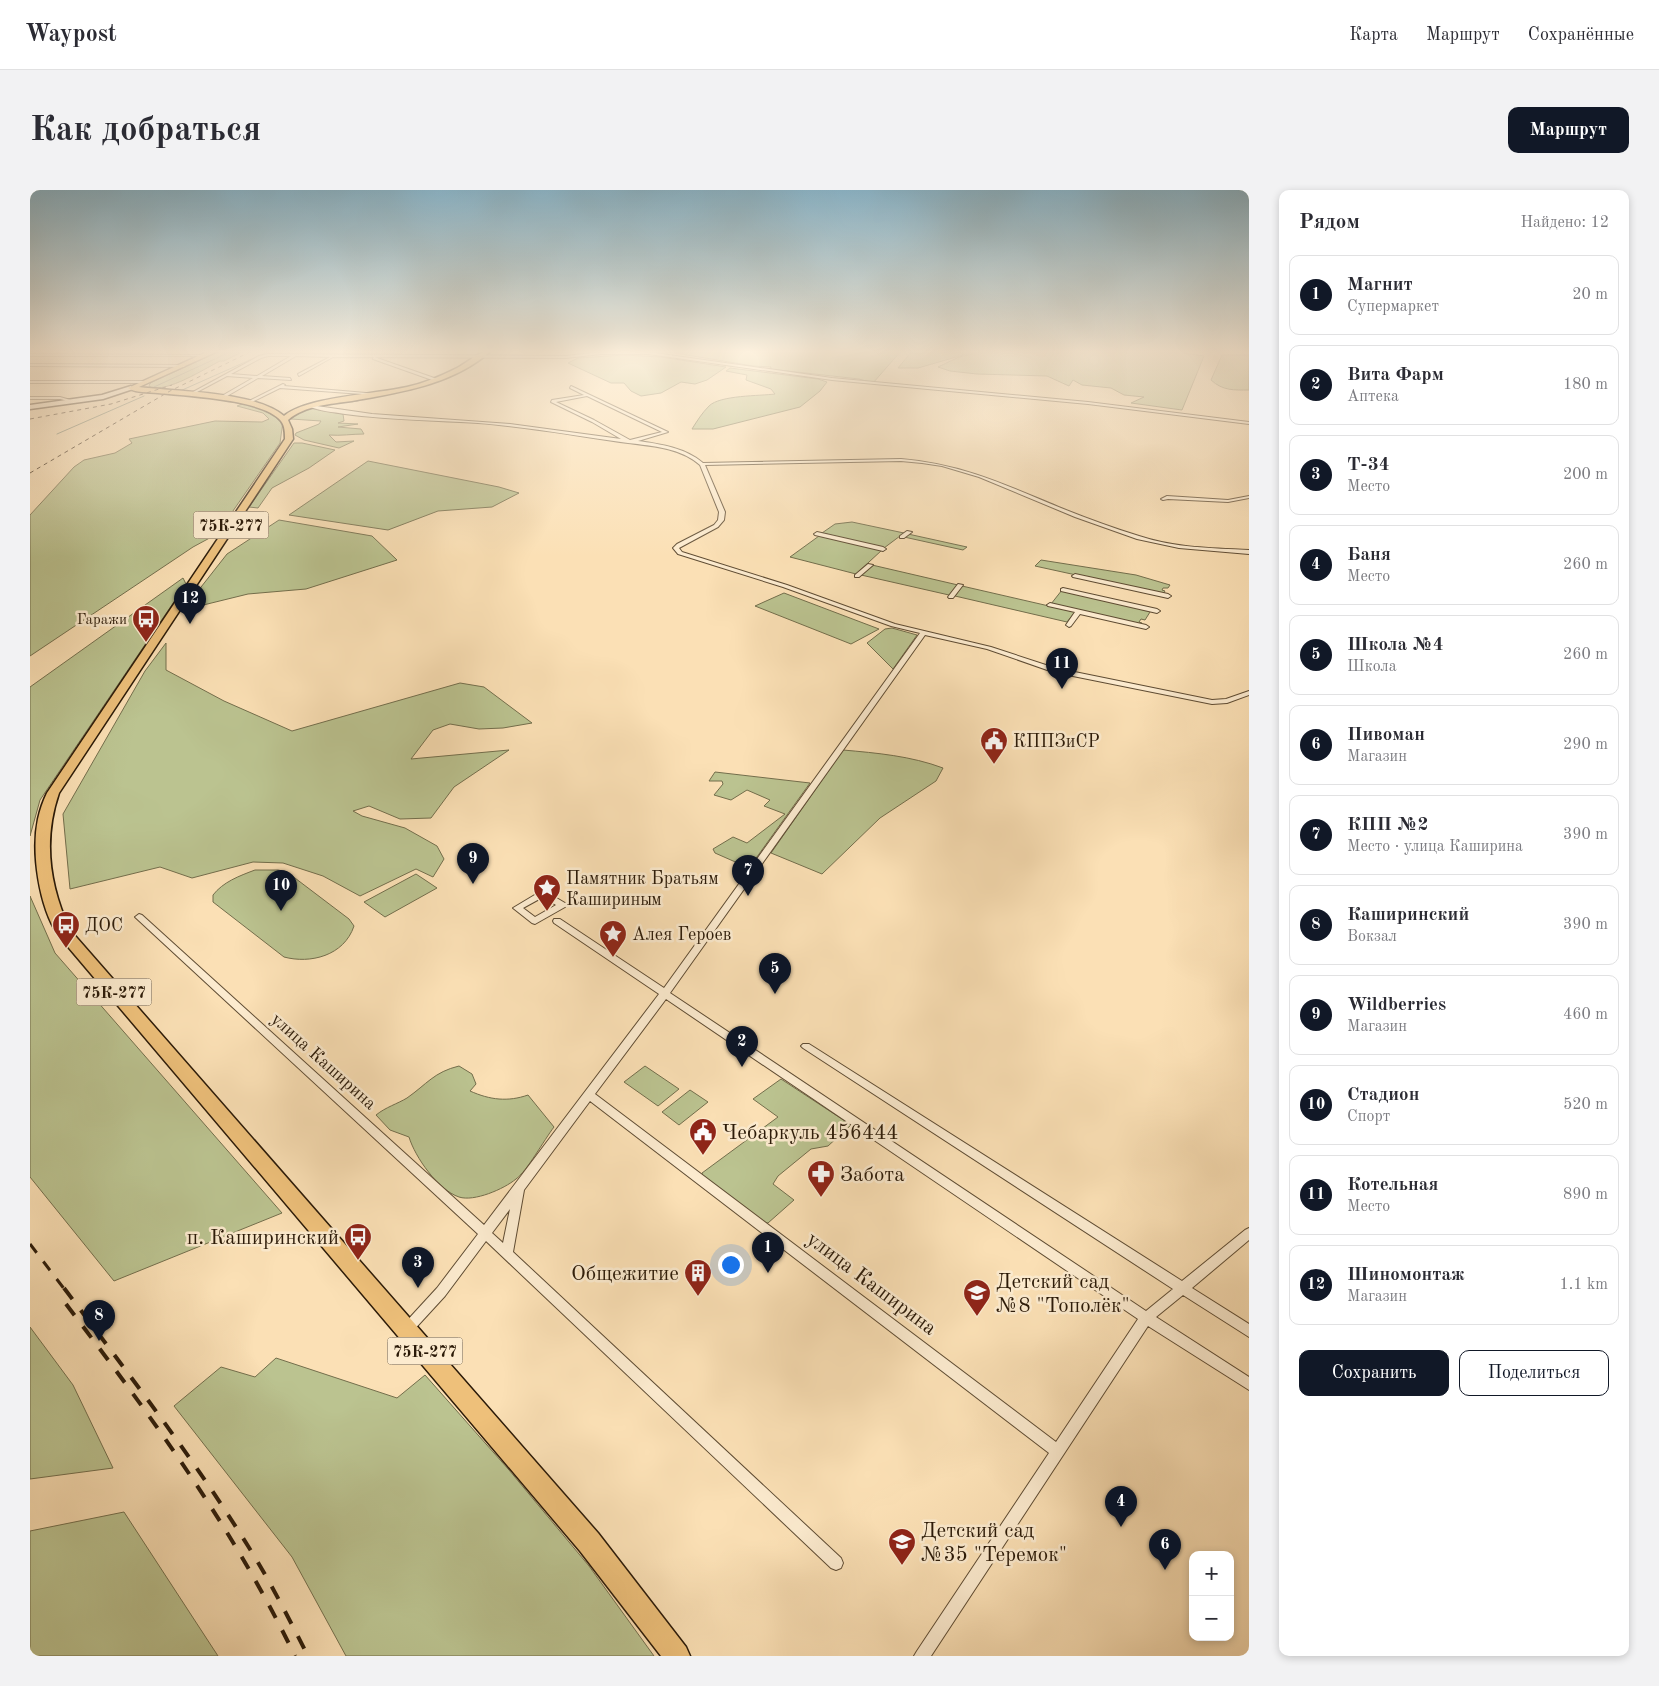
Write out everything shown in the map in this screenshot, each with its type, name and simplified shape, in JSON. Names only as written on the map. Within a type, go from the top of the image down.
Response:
[{"type":"main road","name":"75К-277","points":[[284,420],[290,434],[287,443],[53,793],[44,822],[44,866],[54,914],[63,932],[589,1542],[677,1656]]},
{"type":"street","points":[[439,419],[488,423],[630,442],[684,453],[697,458],[702,464],[722,512],[721,520],[716,526],[679,545],[676,548],[680,553],[784,586],[875,620],[989,648],[1053,670],[1204,701],[1227,701],[1249,693]]},
{"type":"street","points":[[589,419],[630,442],[666,432],[639,419]]},
{"type":"street","points":[[1220,419],[1249,423]]},
{"type":"street","points":[[608,439],[616,433]]},
{"type":"street","points":[[702,464],[901,460],[932,462],[985,477],[1059,508],[1140,538],[1179,547],[1249,552]]},
{"type":"street","points":[[1164,499],[1167,497],[1228,501],[1249,497]]},
{"type":"street","points":[[902,537],[909,532]]},
{"type":"street","points":[[817,534],[883,549]]},
{"type":"street","points":[[857,576],[870,564]]},
{"type":"street","points":[[1075,576],[1168,596]]},
{"type":"street","points":[[951,597],[960,585]]},
{"type":"street","points":[[1063,590],[1158,611]]},
{"type":"street","points":[[1050,605],[1146,626]]},
{"type":"street","points":[[1069,625],[1079,611]]},
{"type":"street","points":[[406,1330],[441,1292],[666,992],[924,632]]},
{"type":"street","name":"улица Каширина","points":[[139,917],[485,1233],[836,1563]]},
{"type":"street","points":[[557,921],[666,992],[1146,1318],[1249,1384]]},
{"type":"street","points":[[806,1046],[1249,1331]]},
{"type":"street","name":"улица Каширина","points":[[588,1095],[1057,1451]]},
{"type":"street","points":[[507,1254],[519,1188]]},
{"type":"street","points":[[922,1656],[1146,1318],[1249,1233]]},
{"type":"green space","points":[[268,419],[283,421],[280,443],[217,534],[193,547],[30,656],[30,515],[74,467],[84,460],[115,453],[132,443],[129,439],[215,421],[262,422]]},
{"type":"green space","points":[[297,419],[344,419],[338,423],[358,424],[338,427],[361,429],[364,434],[329,435],[336,442],[354,441],[339,448],[304,440],[295,435],[319,424],[321,421]]},
{"type":"green space","points":[[698,419],[751,419],[713,429],[692,429]]},
{"type":"green space","points":[[294,443],[335,450],[309,468],[272,488],[258,508],[249,507]]},
{"type":"green space","points":[[368,461],[499,487],[519,493],[492,507],[438,511],[388,530],[289,515]]},
{"type":"green space","points":[[279,520],[372,536],[397,560],[306,589],[248,594],[183,610],[227,554]]},
{"type":"green space","points":[[852,522],[904,533],[884,548],[822,533],[835,524]]},
{"type":"green space","points":[[908,534],[967,547],[963,550],[904,537]]},
{"type":"green space","points":[[819,536],[882,550],[856,574],[790,557]]},
{"type":"green space","points":[[1041,560],[1136,575],[1170,585],[1168,588],[1163,588],[1162,590],[1165,591],[1163,594],[1035,566]]},
{"type":"green space","points":[[872,565],[958,585],[949,595],[861,575]]},
{"type":"green space","points":[[183,578],[186,584],[40,800],[30,836],[30,687]]},
{"type":"green space","points":[[962,586],[1075,612],[1067,622],[955,596]]},
{"type":"green space","points":[[1062,590],[1150,612],[1145,620],[1141,619],[1139,622],[1141,624],[1051,604]]},
{"type":"green space","points":[[784,593],[879,629],[851,644],[755,606]]},
{"type":"green space","points":[[892,628],[917,635],[893,669],[867,643],[885,629]]},
{"type":"green space","points":[[166,643],[166,670],[224,701],[292,731],[460,683],[484,687],[532,723],[503,728],[479,729],[450,724],[433,730],[411,759],[509,750],[454,787],[431,818],[400,819],[369,806],[353,811],[362,816],[405,828],[437,846],[444,859],[433,877],[416,869],[360,896],[323,876],[283,863],[253,862],[192,878],[160,867],[70,889],[63,814],[145,671]]},
{"type":"green space","points":[[843,750],[906,758],[943,768],[936,781],[880,818],[822,874],[771,853]]},
{"type":"green space","points":[[715,772],[810,783],[749,868],[715,853],[713,849],[733,837],[747,843],[785,814],[764,806],[770,800],[747,790],[731,800],[714,795],[723,784],[722,781],[709,781]]},
{"type":"green space","points":[[255,870],[287,872],[349,919],[354,926],[349,936],[334,951],[325,955],[304,959],[284,957],[213,902],[213,895],[222,886],[237,877]]},
{"type":"green space","points":[[416,874],[437,888],[385,917],[364,902]]},
{"type":"green space","points":[[30,896],[55,953],[282,1213],[114,1281],[30,1177]]},
{"type":"green space","points":[[459,1066],[472,1074],[476,1084],[470,1091],[499,1099],[513,1099],[528,1095],[554,1127],[516,1179],[504,1187],[473,1198],[459,1197],[443,1187],[428,1172],[416,1154],[409,1137],[390,1130],[376,1115],[407,1098],[437,1075]]},
{"type":"green space","points":[[645,1066],[679,1089],[658,1106],[624,1082]]},
{"type":"green space","points":[[781,1079],[851,1125],[828,1146],[811,1149],[778,1176],[773,1184],[794,1200],[768,1223],[760,1222],[703,1179],[702,1173],[778,1117],[753,1099]]},
{"type":"green space","points":[[690,1090],[708,1102],[679,1125],[662,1112]]},
{"type":"green space","points":[[30,1327],[73,1385],[113,1468],[30,1479]]},
{"type":"green space","points":[[276,1358],[397,1398],[425,1375],[509,1470],[589,1566],[654,1656],[346,1656],[292,1557],[174,1406],[221,1367],[255,1377]]},
{"type":"green space","points":[[124,1512],[218,1656],[30,1656],[30,1531]]},
{"type":"waterway","points":[[57,434],[90,419]]},
{"type":"railway","points":[[30,473],[121,419]]},
{"type":"railway","points":[[30,1244],[65,1290]]},
{"type":"railway","points":[[64,1288],[159,1415],[227,1513],[264,1573],[308,1656]]},
{"type":"railway","points":[[66,1304],[130,1389],[190,1474],[245,1562],[295,1656]]},
{"type":"place","name":"Шиномонтаж","points":[[190,624]]},
{"type":"place","name":"Гаражи","points":[[146,643]]},
{"type":"place","name":"Котельная","points":[[1062,689]]},
{"type":"place","name":"КППЗиСР","points":[[994,765]]},
{"type":"place","name":"Wildberries","points":[[473,884]]},
{"type":"place","name":"КПП №2","points":[[748,896]]},
{"type":"place","name":"Стадион","points":[[281,911]]},
{"type":"place","name":"Памятник Братьям Кашириным","points":[[547,912]]},
{"type":"place","name":"ДОС","points":[[66,949]]},
{"type":"place","name":"Алея Героев","points":[[613,958]]},
{"type":"place","name":"Школа №4","points":[[775,994]]},
{"type":"place","name":"Вита Фарм","points":[[742,1067]]},
{"type":"place","name":"Чебаpкуль 456444","points":[[703,1156]]},
{"type":"place","name":"Забота","points":[[821,1198]]},
{"type":"place","name":"п. Каширинский","points":[[358,1261]]},
{"type":"place","name":"Магнит","points":[[768,1273]]},
{"type":"place","name":"Т-34","points":[[418,1288]]},
{"type":"place","name":"Общежитие","points":[[698,1297]]},
{"type":"place","name":"Детский сад №8 \"Тополёк\"","points":[[977,1317]]},
{"type":"place","name":"Каширинский","points":[[99,1341]]},
{"type":"place","name":"Баня","points":[[1121,1527]]},
{"type":"place","name":"Детский сад №35 \"Теремок\"","points":[[902,1566]]},
{"type":"place","name":"Пивоман","points":[[1165,1570]]}]
